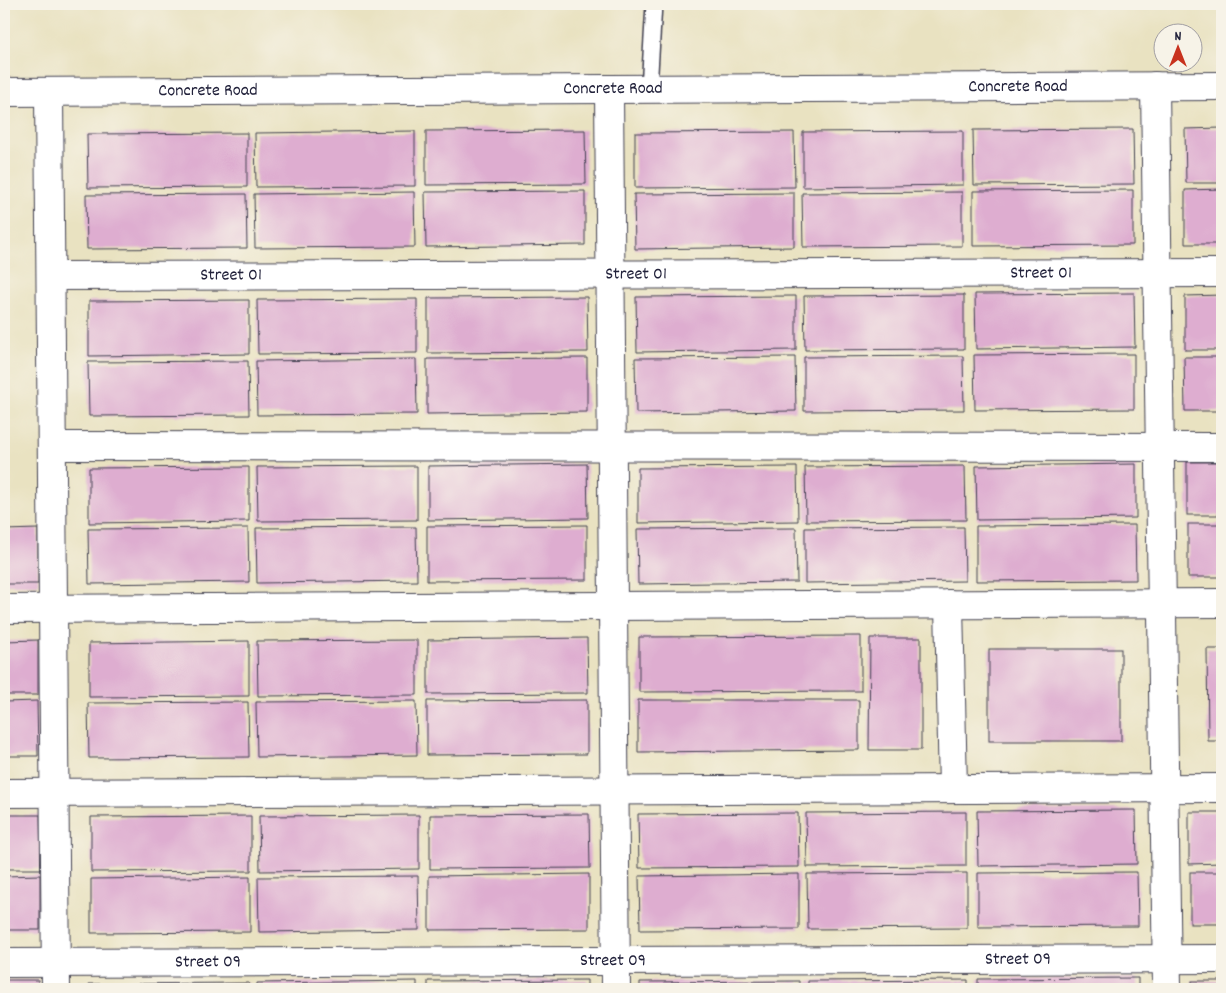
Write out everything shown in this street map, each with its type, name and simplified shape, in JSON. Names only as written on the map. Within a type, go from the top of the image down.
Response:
[{"type":"street","points":[[1155,86],[1167,989]]},
{"type":"street","name":"Concrete Road","points":[[4,92],[1222,86]]},
{"type":"street","points":[[609,89],[616,989]]},
{"type":"street","points":[[50,92],[56,976]]},
{"type":"street","name":"Street 01","points":[[51,276],[1222,273]]},
{"type":"street","points":[[52,446],[1222,447]]},
{"type":"street","points":[[4,609],[1222,603]]},
{"type":"street","points":[[949,604],[952,789]]},
{"type":"street","points":[[4,793],[1222,788]]},
{"type":"street","name":"Street 09","points":[[4,963],[56,976],[615,961],[1222,959]]},
{"type":"lane","points":[[649,89],[654,4]]},
{"type":"building","points":[[1222,128],[1222,183],[1186,183],[1185,129]]},
{"type":"building","points":[[1133,129],[1134,184],[974,185],[973,130]]},
{"type":"building","points":[[585,130],[586,184],[426,185],[426,131]]},
{"type":"building","points":[[415,131],[415,186],[256,187],[255,133]]},
{"type":"building","points":[[963,131],[963,185],[803,187],[803,132]]},
{"type":"building","points":[[794,132],[795,187],[635,188],[635,133]]},
{"type":"building","points":[[247,133],[247,187],[88,188],[87,134]]},
{"type":"building","points":[[1222,189],[1222,244],[1185,244],[1185,190]]},
{"type":"building","points":[[1133,190],[1133,245],[973,246],[973,191]]},
{"type":"building","points":[[585,191],[585,245],[426,247],[425,192]]},
{"type":"building","points":[[414,192],[415,247],[255,248],[254,194]]},
{"type":"building","points":[[962,192],[962,246],[803,247],[802,193]]},
{"type":"building","points":[[794,193],[794,247],[635,249],[634,194]]},
{"type":"building","points":[[246,194],[247,248],[87,249],[86,195]]},
{"type":"building","points":[[1134,293],[1135,347],[976,349],[975,294]]},
{"type":"building","points":[[964,295],[964,349],[805,350],[804,296]]},
{"type":"building","points":[[1222,295],[1222,350],[1185,350],[1185,296]]},
{"type":"building","points":[[796,296],[796,350],[637,352],[636,297]]},
{"type":"building","points":[[587,297],[588,352],[428,353],[428,298]]},
{"type":"building","points":[[417,299],[417,353],[258,354],[257,300]]},
{"type":"building","points":[[249,300],[249,354],[89,356],[89,301]]},
{"type":"building","points":[[1134,354],[1134,409],[975,410],[974,355]]},
{"type":"building","points":[[963,356],[964,410],[804,411],[804,357]]},
{"type":"building","points":[[795,357],[796,411],[636,413],[635,358]]},
{"type":"building","points":[[1184,357],[1222,357],[1222,411],[1185,411]]},
{"type":"building","points":[[587,358],[587,412],[427,414],[427,359]]},
{"type":"building","points":[[416,359],[417,414],[257,415],[256,361]]},
{"type":"building","points":[[248,361],[249,415],[89,416],[88,362]]},
{"type":"building","points":[[1187,462],[1222,462],[1222,515],[1187,515]]},
{"type":"building","points":[[587,464],[588,518],[428,520],[428,466]]},
{"type":"building","points":[[1136,464],[1136,518],[977,520],[976,466]]},
{"type":"building","points":[[417,466],[417,520],[258,521],[257,467]]},
{"type":"building","points":[[965,466],[966,520],[806,521],[805,467]]},
{"type":"building","points":[[249,467],[249,521],[89,523],[89,468]]},
{"type":"building","points":[[797,467],[798,521],[638,523],[638,468]]},
{"type":"building","points":[[1188,524],[1222,524],[1222,577],[1188,577]]},
{"type":"building","points":[[587,525],[587,580],[427,581],[427,526]]},
{"type":"building","points":[[1135,525],[1136,580],[976,581],[976,526]]},
{"type":"building","points":[[416,527],[417,581],[257,583],[256,528]]},
{"type":"building","points":[[964,527],[965,581],[805,583],[805,528]]},
{"type":"building","points":[[248,528],[249,582],[89,584],[88,529]]},
{"type":"building","points":[[796,528],[797,582],[638,584],[637,529]]},
{"type":"building","points":[[38,529],[38,584],[4,584],[4,530]]},
{"type":"building","points":[[861,636],[861,691],[639,692],[639,637]]},
{"type":"building","points":[[587,638],[588,693],[428,694],[428,640]]},
{"type":"building","points":[[870,638],[921,638],[921,750],[869,750]]},
{"type":"building","points":[[38,640],[38,695],[4,695],[4,641]]},
{"type":"building","points":[[417,640],[417,695],[258,696],[257,641]]},
{"type":"building","points":[[249,641],[249,696],[89,697],[89,643]]},
{"type":"building","points":[[989,649],[1121,649],[1121,741],[989,741]]},
{"type":"building","points":[[1207,649],[1222,649],[1222,741],[1208,741]]},
{"type":"building","points":[[587,700],[587,754],[427,755],[427,701]]},
{"type":"building","points":[[638,700],[859,700],[859,750],[638,752]]},
{"type":"building","points":[[37,701],[38,756],[4,756],[4,702]]},
{"type":"building","points":[[416,701],[417,755],[257,757],[256,702]]},
{"type":"building","points":[[248,702],[249,757],[89,758],[88,703]]},
{"type":"building","points":[[1136,810],[1137,864],[978,866],[977,811]]},
{"type":"building","points":[[966,812],[966,866],[807,867],[806,813]]},
{"type":"building","points":[[1189,812],[1222,812],[1222,863],[1189,864]]},
{"type":"building","points":[[798,813],[799,867],[639,868],[638,814]]},
{"type":"building","points":[[589,814],[590,868],[430,869],[430,815]]},
{"type":"building","points":[[4,815],[40,815],[41,869],[4,869]]},
{"type":"building","points":[[419,815],[419,869],[260,871],[259,816]]},
{"type":"building","points":[[251,816],[251,871],[91,872],[91,817]]},
{"type":"building","points":[[1137,872],[1138,926],[978,927],[978,873]]},
{"type":"building","points":[[1190,872],[1222,872],[1222,924],[1190,924]]},
{"type":"building","points":[[967,873],[967,928],[808,929],[807,874]]},
{"type":"building","points":[[589,874],[589,929],[429,930],[429,876]]},
{"type":"building","points":[[799,874],[799,929],[640,930],[639,876]]},
{"type":"building","points":[[40,875],[40,930],[4,930],[4,876]]},
{"type":"building","points":[[418,876],[419,930],[259,932],[258,877]]},
{"type":"building","points":[[250,877],[250,932],[91,933],[91,879]]},
{"type":"building","points":[[1138,978],[1138,989],[978,989],[978,979]]},
{"type":"building","points":[[4,980],[38,980],[38,989],[4,989]]},
{"type":"building","points":[[587,980],[587,989],[428,989],[428,981]]},
{"type":"building","points":[[968,980],[968,989],[808,989],[808,981]]},
{"type":"building","points":[[417,981],[417,989],[257,989],[257,983]]},
{"type":"building","points":[[799,981],[799,989],[640,989],[640,982]]},
{"type":"building","points":[[1192,981],[1222,981],[1222,989],[1192,989]]},
{"type":"building","points":[[249,983],[249,989],[89,989],[89,984]]}]
